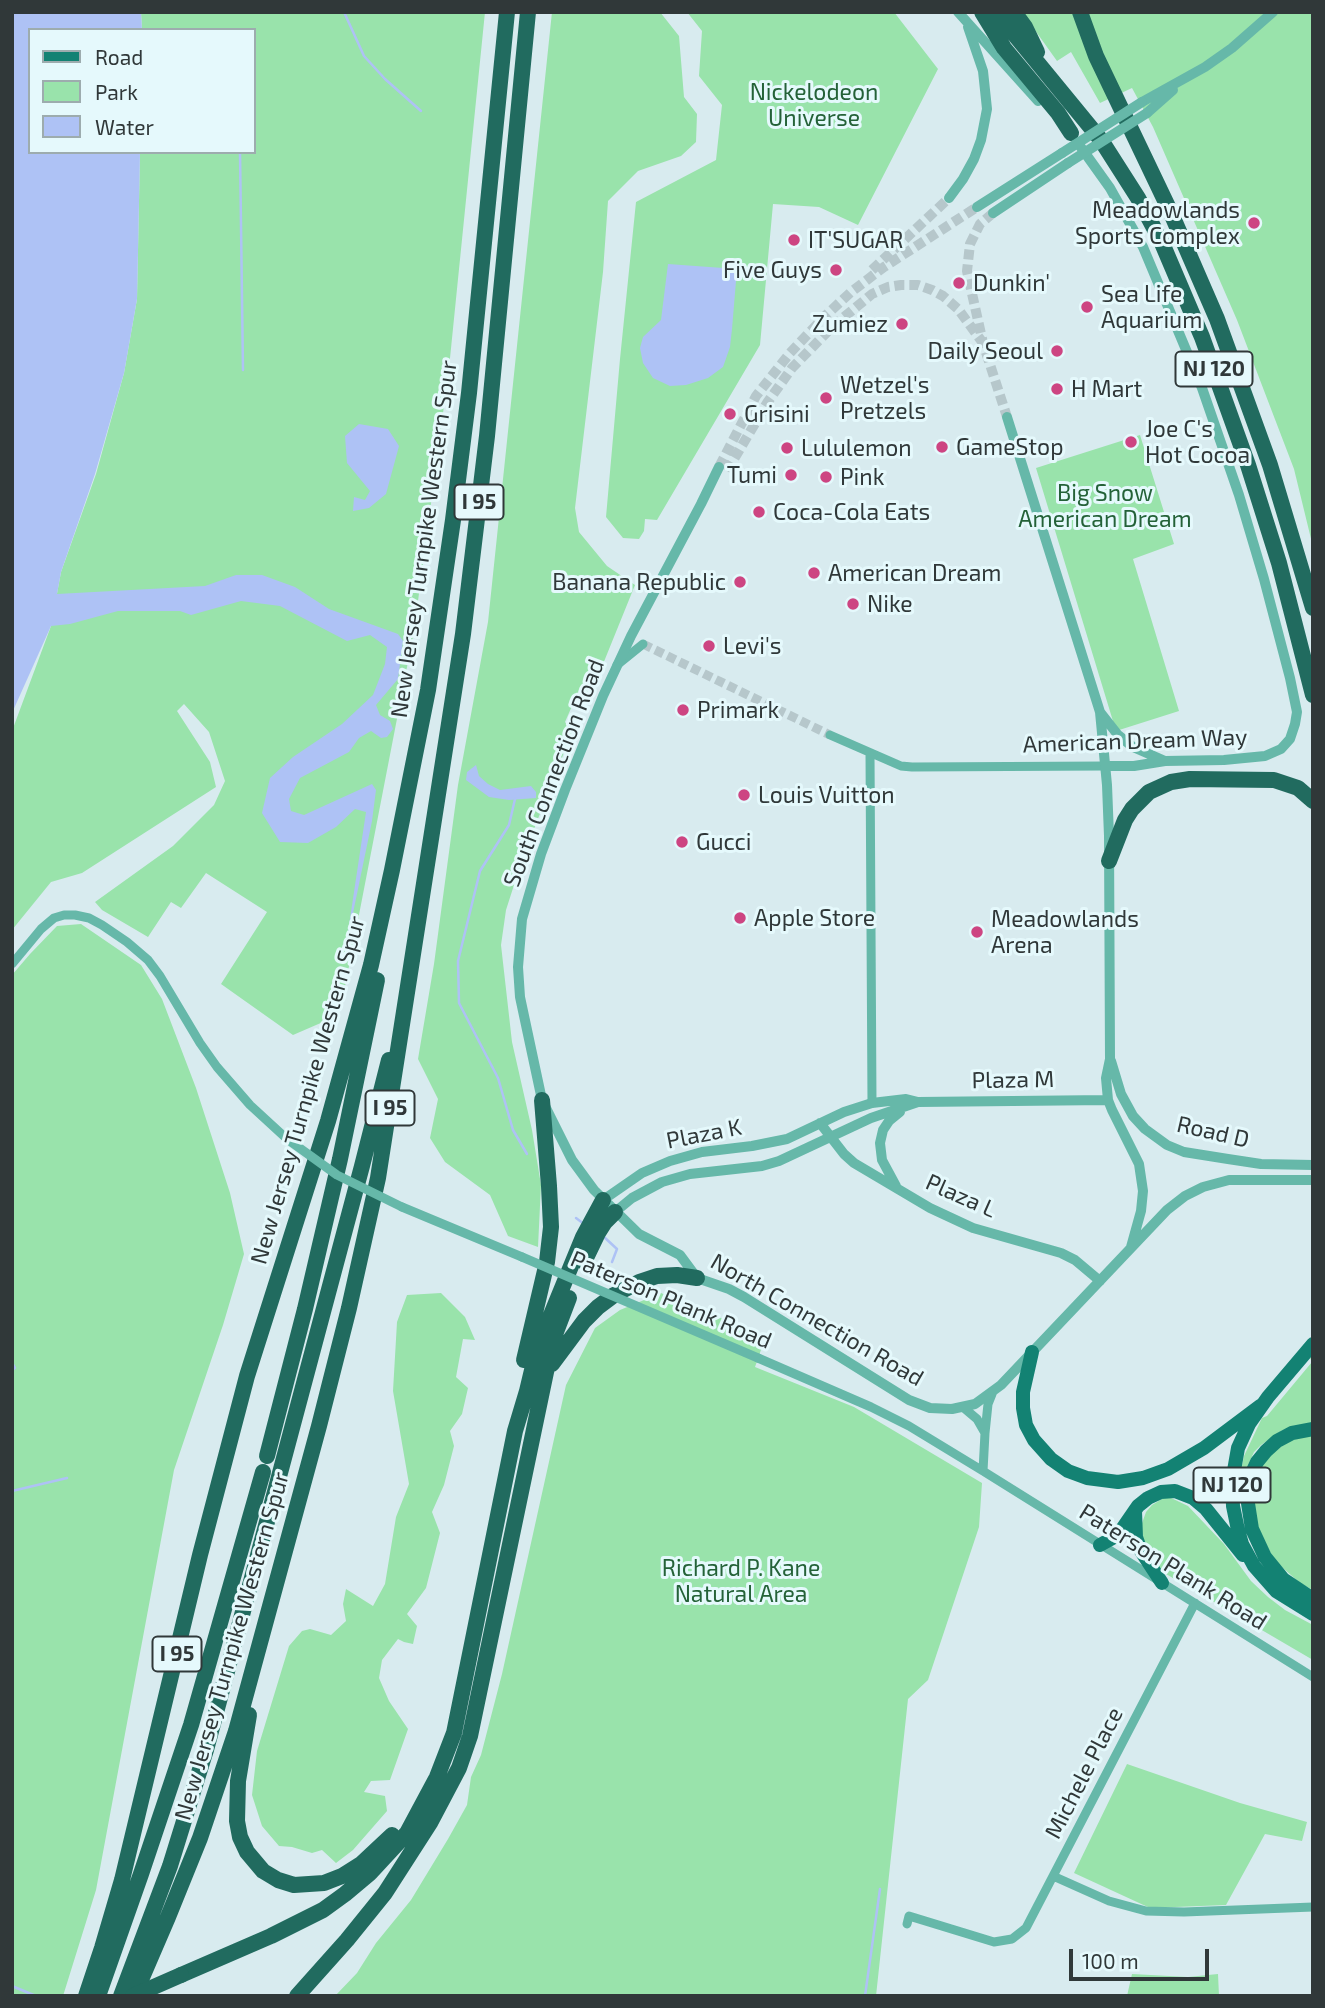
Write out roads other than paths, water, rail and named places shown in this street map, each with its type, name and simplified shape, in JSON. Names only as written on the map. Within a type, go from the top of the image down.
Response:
[{"type":"highway","name":"New Jersey Turnpike Western Spur","points":[[86,1996],[122,1880],[200,1555],[247,1376],[328,1121],[383,912],[428,690],[453,520],[473,361],[507,12]]},
{"type":"highway","name":"New Jersey Turnpike Western Spur","points":[[133,1996],[211,1809],[232,1743],[311,1457],[358,1272],[384,1145],[454,704],[474,553],[528,12]]},
{"type":"highway","points":[[982,12],[1004,48],[1058,113],[1071,133]]},
{"type":"highway","name":"NJ 120","points":[[996,12],[1090,127],[1120,169],[1150,220],[1176,274],[1222,390],[1259,497],[1285,584],[1313,695]]},
{"type":"highway","points":[[1014,12],[1025,27],[1048,74]]},
{"type":"highway","name":"NJ 120","points":[[1080,12],[1096,55],[1217,318],[1260,433],[1313,608]]},
{"type":"highway","points":[[1300,562],[1313,576]]},
{"type":"highway","points":[[1109,861],[1132,809],[1149,792],[1164,784],[1183,780],[1274,780],[1298,788],[1313,801]]},
{"type":"highway","points":[[267,1455],[305,1309],[358,1076],[383,950],[383,912]]},
{"type":"highway","points":[[121,1996],[173,1856],[206,1751],[373,1123],[398,1019],[408,990]]},
{"type":"highway","points":[[515,1432],[517,1393],[550,1240],[550,1186],[542,1100]]},
{"type":"highway","points":[[133,1996],[323,1910],[376,1867],[401,1839],[444,1759],[457,1720],[515,1432],[537,1349],[588,1240],[604,1218],[603,1200]]},
{"type":"highway","points":[[297,1996],[385,1893],[430,1823],[459,1768],[470,1736],[546,1372],[588,1240]]},
{"type":"highway","points":[[546,1372],[584,1321],[614,1295],[657,1276],[697,1278]]},
{"type":"highway","points":[[98,1996],[191,1725],[263,1472]]},
{"type":"highway","points":[[256,1661],[236,1812],[243,1845],[262,1871],[294,1885],[314,1885],[337,1878],[378,1850],[428,1793]]},
{"type":"main road","name":"NJ 120","points":[[1313,1344],[1260,1406],[1249,1424],[1238,1448],[1232,1482],[1238,1530],[1254,1566],[1276,1591],[1313,1614]]},
{"type":"main road","points":[[1032,1352],[1022,1400],[1030,1433],[1044,1453],[1059,1466],[1096,1481],[1130,1480],[1168,1469],[1204,1448],[1260,1406]]},
{"type":"main road","points":[[1313,1429],[1292,1433],[1266,1451],[1253,1469],[1247,1497],[1252,1529],[1265,1557],[1283,1579],[1313,1599]]},
{"type":"main road","points":[[1100,1545],[1118,1535],[1143,1502],[1161,1492],[1175,1491],[1187,1495],[1206,1509],[1254,1566]]},
{"type":"main road","points":[[1135,1511],[1136,1537],[1141,1551],[1162,1583]]},
{"type":"street","name":"American Dream Way","points":[[830,735],[901,766],[917,768],[1134,766],[1165,761],[1245,759],[1274,753],[1284,747],[1297,718],[1271,602],[1247,520],[1216,427],[1177,325],[1143,247],[1101,173],[1071,133],[1053,117],[958,12]]},
{"type":"street","points":[[977,208],[1147,113],[1189,78],[1232,48],[1273,12]]},
{"type":"street","points":[[949,198],[974,159],[987,109],[984,71],[967,23]]},
{"type":"street","points":[[993,213],[1142,102],[1189,78]]},
{"type":"street","points":[[1007,417],[1100,712],[1109,861],[1110,1059],[1106,1079],[1108,1100],[1135,1154],[1142,1182],[1141,1211],[1130,1249]]},
{"type":"street","name":"South Connection Road","points":[[542,1100],[520,997],[518,967],[522,919],[530,886],[565,790],[617,665],[713,480],[723,469]]},
{"type":"street","points":[[617,665],[643,644]]},
{"type":"street","points":[[1100,712],[1118,735],[1136,750],[1165,761]]},
{"type":"street","points":[[870,753],[872,1103]]},
{"type":"street","name":"Paterson Plank Road","points":[[12,964],[54,918],[64,915],[82,916],[102,925],[148,960],[217,1067],[262,1117],[287,1139],[337,1175],[402,1206],[871,1407],[909,1426],[1313,1677]]},
{"type":"street","name":"Road D","points":[[1110,1059],[1121,1094],[1133,1116],[1145,1129],[1167,1144],[1184,1152],[1261,1164],[1313,1165]]},
{"type":"street","name":"Plaza M","points":[[820,1123],[872,1103],[906,1099],[918,1102],[1108,1100]]},
{"type":"street","points":[[542,1100],[572,1160],[603,1200]]},
{"type":"street","name":"Plaza M","points":[[830,1137],[872,1118],[918,1102]]},
{"type":"street","points":[[897,1189],[882,1160],[880,1143],[883,1130],[889,1121],[905,1108]]},
{"type":"street","name":"Plaza K","points":[[603,1200],[642,1173],[670,1161],[694,1154],[787,1139],[820,1123]]},
{"type":"street","name":"Plaza L","points":[[820,1123],[854,1163],[930,1208],[973,1228],[1061,1253],[1075,1260],[1100,1280]]},
{"type":"street","name":"Plaza K","points":[[604,1218],[632,1198],[662,1182],[690,1174],[762,1166],[830,1137]]},
{"type":"street","name":"Road D","points":[[1130,1249],[1176,1202],[1203,1187],[1238,1179],[1313,1180]]},
{"type":"street","name":"North Connection Road","points":[[604,1218],[680,1255],[697,1278],[744,1297],[918,1404],[940,1409],[964,1408],[992,1394],[1130,1249]]},
{"type":"street","points":[[983,1471],[988,1404],[992,1394]]},
{"type":"street","points":[[964,1408],[976,1419],[985,1433]]},
{"type":"street","name":"Michele Place","points":[[907,1924],[909,1916],[994,1942],[1012,1939],[1026,1928],[1195,1603]]},
{"type":"street","points":[[1053,1876],[1109,1901],[1146,1911],[1313,1908]]},
{"type":"water","points":[[12,12],[141,12],[142,28],[28,28],[28,154],[140,154],[137,299],[124,373],[95,474],[61,572],[57,594],[205,586],[236,575],[262,575],[295,587],[329,609],[398,634],[403,641],[398,679],[376,705],[380,715],[390,721],[393,729],[387,737],[381,738],[371,731],[359,738],[349,752],[300,778],[289,799],[291,811],[304,815],[372,784],[376,790],[345,952],[366,812],[355,809],[336,827],[308,843],[280,842],[262,813],[270,778],[293,757],[342,724],[373,695],[385,664],[387,647],[370,635],[347,641],[280,606],[241,601],[191,615],[180,611],[118,611],[70,624],[51,626],[12,713]]},
{"type":"water","points":[[668,264],[737,269],[730,347],[723,367],[708,378],[686,385],[670,386],[653,378],[643,363],[640,348],[643,337],[661,320]]},
{"type":"water","points":[[359,424],[388,429],[399,446],[386,494],[369,508],[353,511],[354,497],[365,500],[370,491],[347,463],[345,436]]},
{"type":"water","points":[[476,765],[479,776],[488,784],[500,790],[531,786],[536,792],[536,798],[509,800],[489,797],[466,780],[467,772]]},
{"type":"waterway","points":[[344,12],[364,56],[421,111]]},
{"type":"waterway","points":[[240,154],[243,370]]},
{"type":"waterway","points":[[515,799],[509,825],[480,871],[458,961],[459,1003],[498,1078],[513,1130],[527,1154]]},
{"type":"waterway","points":[[576,1218],[584,1224]]},
{"type":"waterway","points":[[604,1237],[617,1249],[612,1262]]},
{"type":"waterway","points":[[12,1363],[15,1368],[12,1370]]},
{"type":"waterway","points":[[12,1491],[67,1478]]},
{"type":"waterway","points":[[865,1996],[880,1889]]},
{"type":"waterway","points":[[12,1986],[36,1996]]},
{"type":"tunnel","points":[[872,270],[949,198]]},
{"type":"tunnel","points":[[719,467],[756,396],[790,353],[823,318],[884,267],[977,207]]},
{"type":"tunnel","points":[[993,213],[980,224],[970,244],[967,271],[983,343],[1007,417]]},
{"type":"tunnel","points":[[727,471],[767,403],[792,368],[832,327],[872,294],[901,285],[918,285],[932,290],[958,309],[983,343]]},
{"type":"tunnel","points":[[643,644],[830,735]]},
{"type":"place","name":"Meadowlands Sports Complex","points":[[1254,223]]},
{"type":"place","name":"IT'SUGAR","points":[[794,240]]},
{"type":"place","name":"Five Guys","points":[[836,270]]},
{"type":"place","name":"Dunkin'","points":[[959,283]]},
{"type":"place","name":"Sea Life Aquarium","points":[[1087,307]]},
{"type":"place","name":"Zumiez","points":[[902,324]]},
{"type":"place","name":"Daily Seoul","points":[[1057,351]]},
{"type":"place","name":"H Mart","points":[[1057,389]]},
{"type":"place","name":"Wetzel's Pretzels","points":[[826,398]]},
{"type":"place","name":"Grisini","points":[[730,414]]},
{"type":"place","name":"Joe C's Hot Cocoa","points":[[1131,442]]},
{"type":"place","name":"GameStop","points":[[942,447]]},
{"type":"place","name":"Lululemon","points":[[787,448]]},
{"type":"place","name":"Tumi","points":[[791,475]]},
{"type":"place","name":"Pink","points":[[826,477]]},
{"type":"place","name":"Coca-Cola Eats","points":[[759,512]]},
{"type":"place","name":"American Dream","points":[[814,573]]},
{"type":"place","name":"Banana Republic","points":[[740,582]]},
{"type":"place","name":"Nike","points":[[853,604]]},
{"type":"place","name":"Levi's","points":[[709,646]]},
{"type":"place","name":"Primark","points":[[683,710]]},
{"type":"place","name":"Louis Vuitton","points":[[744,795]]},
{"type":"place","name":"Gucci","points":[[682,842]]},
{"type":"place","name":"Apple Store","points":[[740,918]]},
{"type":"place","name":"Meadowlands Arena","points":[[977,932]]},
{"type":"park label","name":"Nickelodeon Universe","points":[[814,105]]},
{"type":"park label","name":"Big Snow American Dream","points":[[1105,506]]},
{"type":"park label","name":"Richard P. Kane Natural Area","points":[[741,1581]]}]
